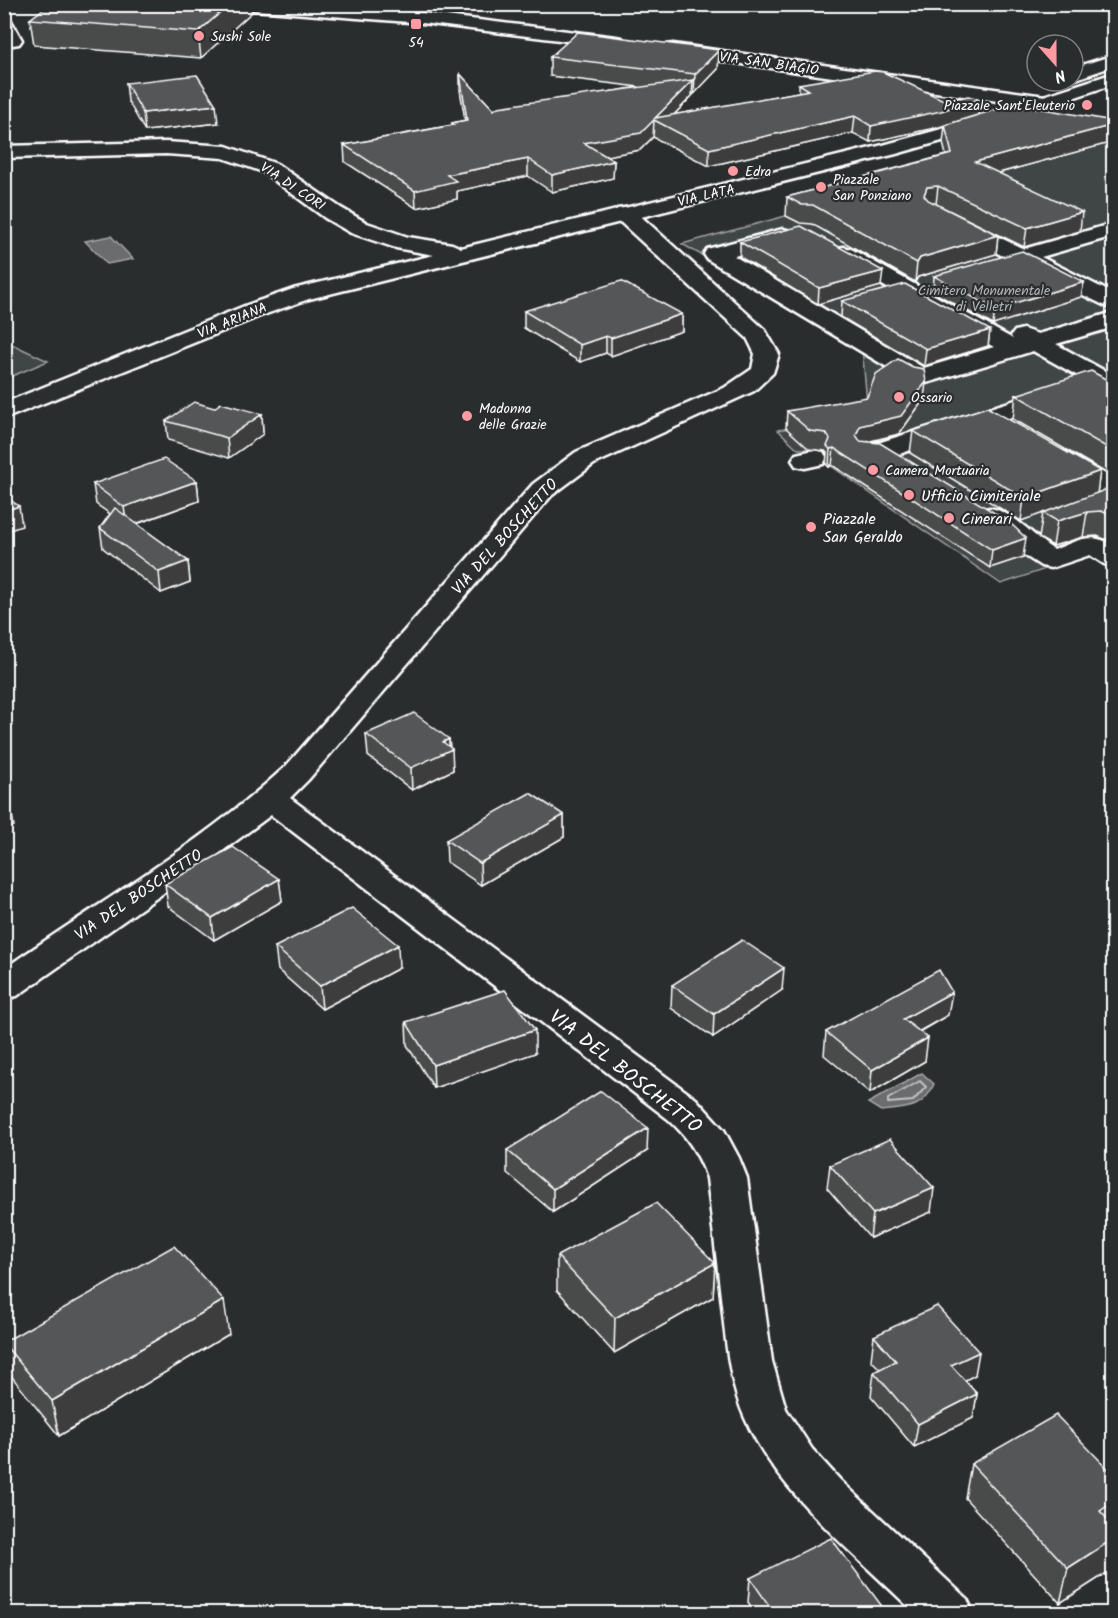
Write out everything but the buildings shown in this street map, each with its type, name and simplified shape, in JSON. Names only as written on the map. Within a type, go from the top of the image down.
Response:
[{"type":"street","points":[[242,4],[422,18],[632,44]]},
{"type":"street","points":[[4,22],[13,40]]},
{"type":"street","name":"VIA SAN BIAGIO","points":[[659,47],[1045,102]]},
{"type":"street","points":[[1085,75],[1113,60]]},
{"type":"street","name":"VIA LATA","points":[[1085,81],[1113,78]]},
{"type":"street","name":"VIA LATA","points":[[468,253],[882,151],[1045,102],[1057,93]]},
{"type":"street","name":"VIA DI CORI","points":[[4,152],[166,148],[226,152],[270,168],[333,213],[359,228],[404,243],[468,253]]},
{"type":"street","points":[[935,212],[1113,303]]},
{"type":"street","name":"VIA DEL BOSCHETTO","points":[[4,987],[68,940],[213,844],[271,799],[554,479],[585,458],[733,393],[754,380],[765,369],[767,354],[757,335],[625,214]]},
{"type":"street","points":[[990,266],[1113,229]]},
{"type":"street","points":[[803,231],[715,254],[921,377],[1113,319]]},
{"type":"street","points":[[826,238],[923,285],[1024,346],[1108,382]]},
{"type":"street","name":"VIA ARIANA","points":[[4,412],[277,302],[332,286],[468,253]]},
{"type":"street","points":[[873,298],[923,285]]},
{"type":"street","points":[[815,314],[843,306]]},
{"type":"street","points":[[913,468],[875,451],[1108,382]]},
{"type":"street","points":[[987,417],[1026,439],[1107,498]]},
{"type":"street","points":[[970,503],[1028,529],[1023,542],[1051,560],[1093,545],[1113,558]]},
{"type":"street","name":"VIA DEL BOSCHETTO","points":[[271,799],[682,1109],[705,1132],[718,1154],[726,1178],[750,1361],[766,1416],[784,1447],[813,1484],[950,1614]]},
{"type":"green space","name":"Cimitero Monumentale di Velletri","points":[[1113,131],[1113,569],[1090,554],[1001,584],[831,466],[829,467],[809,449],[798,449],[778,430],[868,414],[862,347],[682,244],[978,164]]},
{"type":"green space","points":[[5,341],[48,361],[5,379]]},
{"type":"water","points":[[111,236],[133,259],[107,264],[85,241]]},
{"type":"water","points":[[922,1073],[934,1084],[930,1093],[919,1103],[906,1108],[881,1111],[868,1103]]},
{"type":"place","name":"54","points":[[416,24]]},
{"type":"place","name":"Sushi Sole","points":[[199,36]]},
{"type":"place","name":"Piazzale Sant'Eleuterio","points":[[1087,105]]},
{"type":"place","name":"Edra","points":[[733,171]]},
{"type":"place","name":"Piazzale San Ponziano","points":[[821,187]]},
{"type":"place","name":"Ossario","points":[[899,397]]},
{"type":"place","name":"Madonna delle Grazie","points":[[467,416]]},
{"type":"place","name":"Camera Mortuaria","points":[[873,470]]},
{"type":"place","name":"Ufficio Cimiteriale","points":[[909,495]]},
{"type":"place","name":"Cinerari","points":[[949,518]]},
{"type":"place","name":"Piazzale San Geraldo","points":[[811,527]]}]
